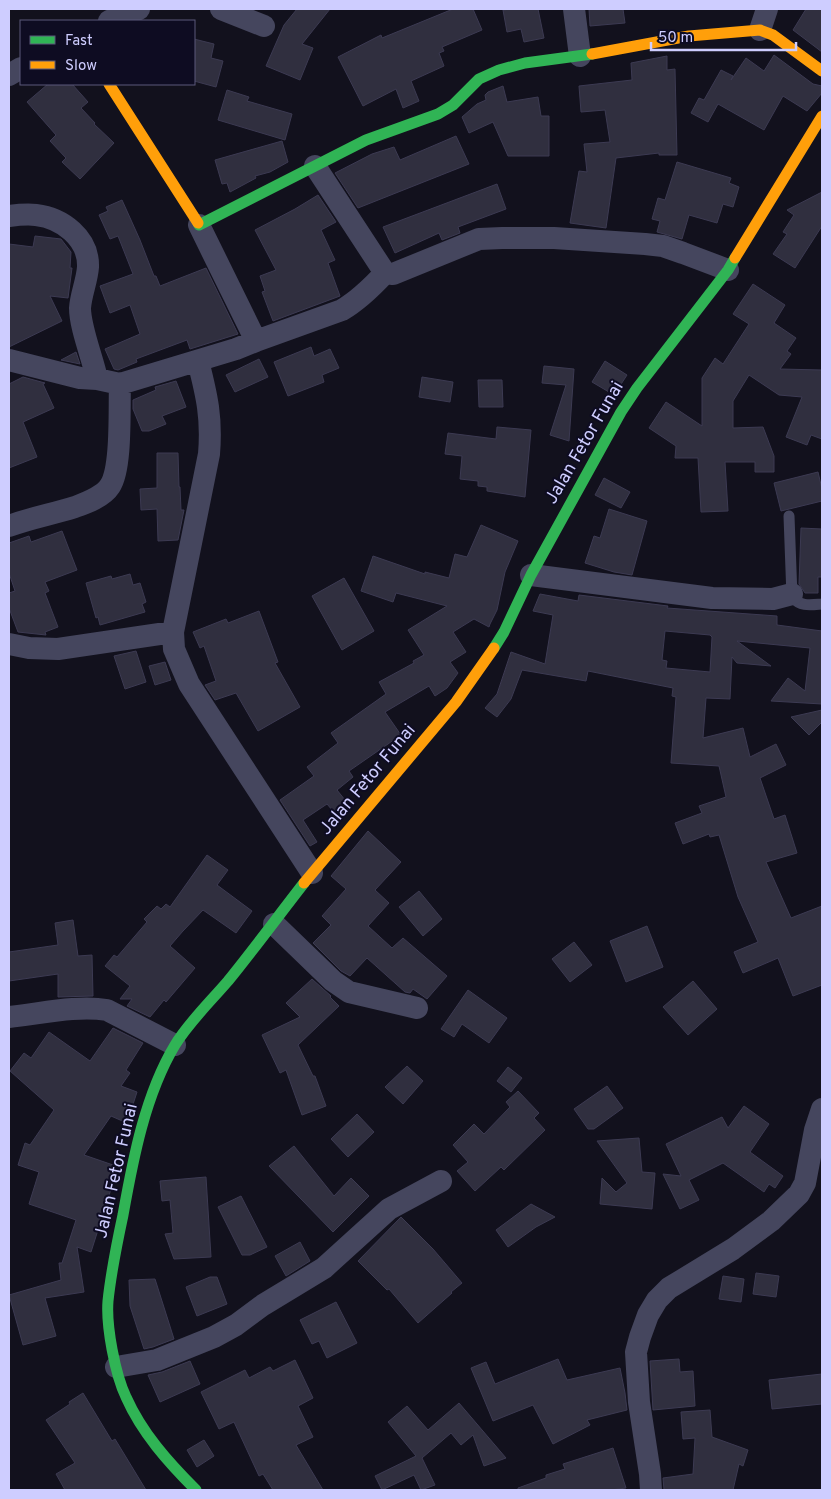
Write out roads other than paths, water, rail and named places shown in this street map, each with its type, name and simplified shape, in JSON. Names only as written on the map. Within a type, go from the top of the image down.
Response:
[{"type":"street","points":[[112,20],[139,9]]},
{"type":"street","points":[[221,9],[264,26]]},
{"type":"street","points":[[574,9],[580,56]]},
{"type":"street","points":[[760,30],[767,9]]},
{"type":"street","points":[[199,225],[366,140],[438,114],[453,105],[479,79],[488,74],[525,63],[580,56],[689,36],[760,30],[772,35],[822,71]]},
{"type":"street","points":[[9,75],[20,69]]},
{"type":"street","points":[[109,85],[199,225],[256,341]]},
{"type":"street","name":"Jalan Fetor Funai","points":[[196,1490],[168,1462],[141,1424],[125,1396],[116,1367],[110,1333],[108,1302],[133,1161],[147,1111],[161,1073],[175,1045],[194,1020],[228,982],[312,873],[456,702],[484,665],[504,632],[531,575],[621,412],[637,388],[728,270],[822,116]]},
{"type":"street","points":[[315,166],[386,273],[393,274],[480,239],[510,238],[554,238],[662,246],[728,270]]},
{"type":"street","points":[[9,216],[36,215],[61,222],[77,235],[87,254],[86,280],[80,309],[98,379]]},
{"type":"street","points":[[9,360],[80,378],[98,379],[120,384],[198,361],[342,310],[352,304],[386,273]]},
{"type":"street","points":[[198,361],[207,397],[211,429],[209,454],[173,632],[174,649],[189,684],[312,873]]},
{"type":"street","points":[[9,526],[31,518],[75,507],[95,498],[109,488],[114,479],[118,461],[120,384]]},
{"type":"street","points":[[531,575],[712,598],[772,599],[792,594]]},
{"type":"street","points":[[9,644],[29,648],[58,649],[173,632]]},
{"type":"street","points":[[274,924],[333,981],[349,992],[417,1008]]},
{"type":"street","points":[[9,1017],[99,1008],[108,1010],[175,1045]]},
{"type":"street","points":[[651,1490],[636,1352],[648,1315],[657,1300],[669,1288],[732,1249],[771,1221],[799,1194],[805,1183],[815,1130],[822,1109]]},
{"type":"street","points":[[116,1367],[157,1360],[214,1337],[236,1325],[262,1305],[324,1268],[389,1209],[441,1181]]},
{"type":"lane","points":[[788,516],[792,594],[798,603],[807,606],[822,604]]}]
